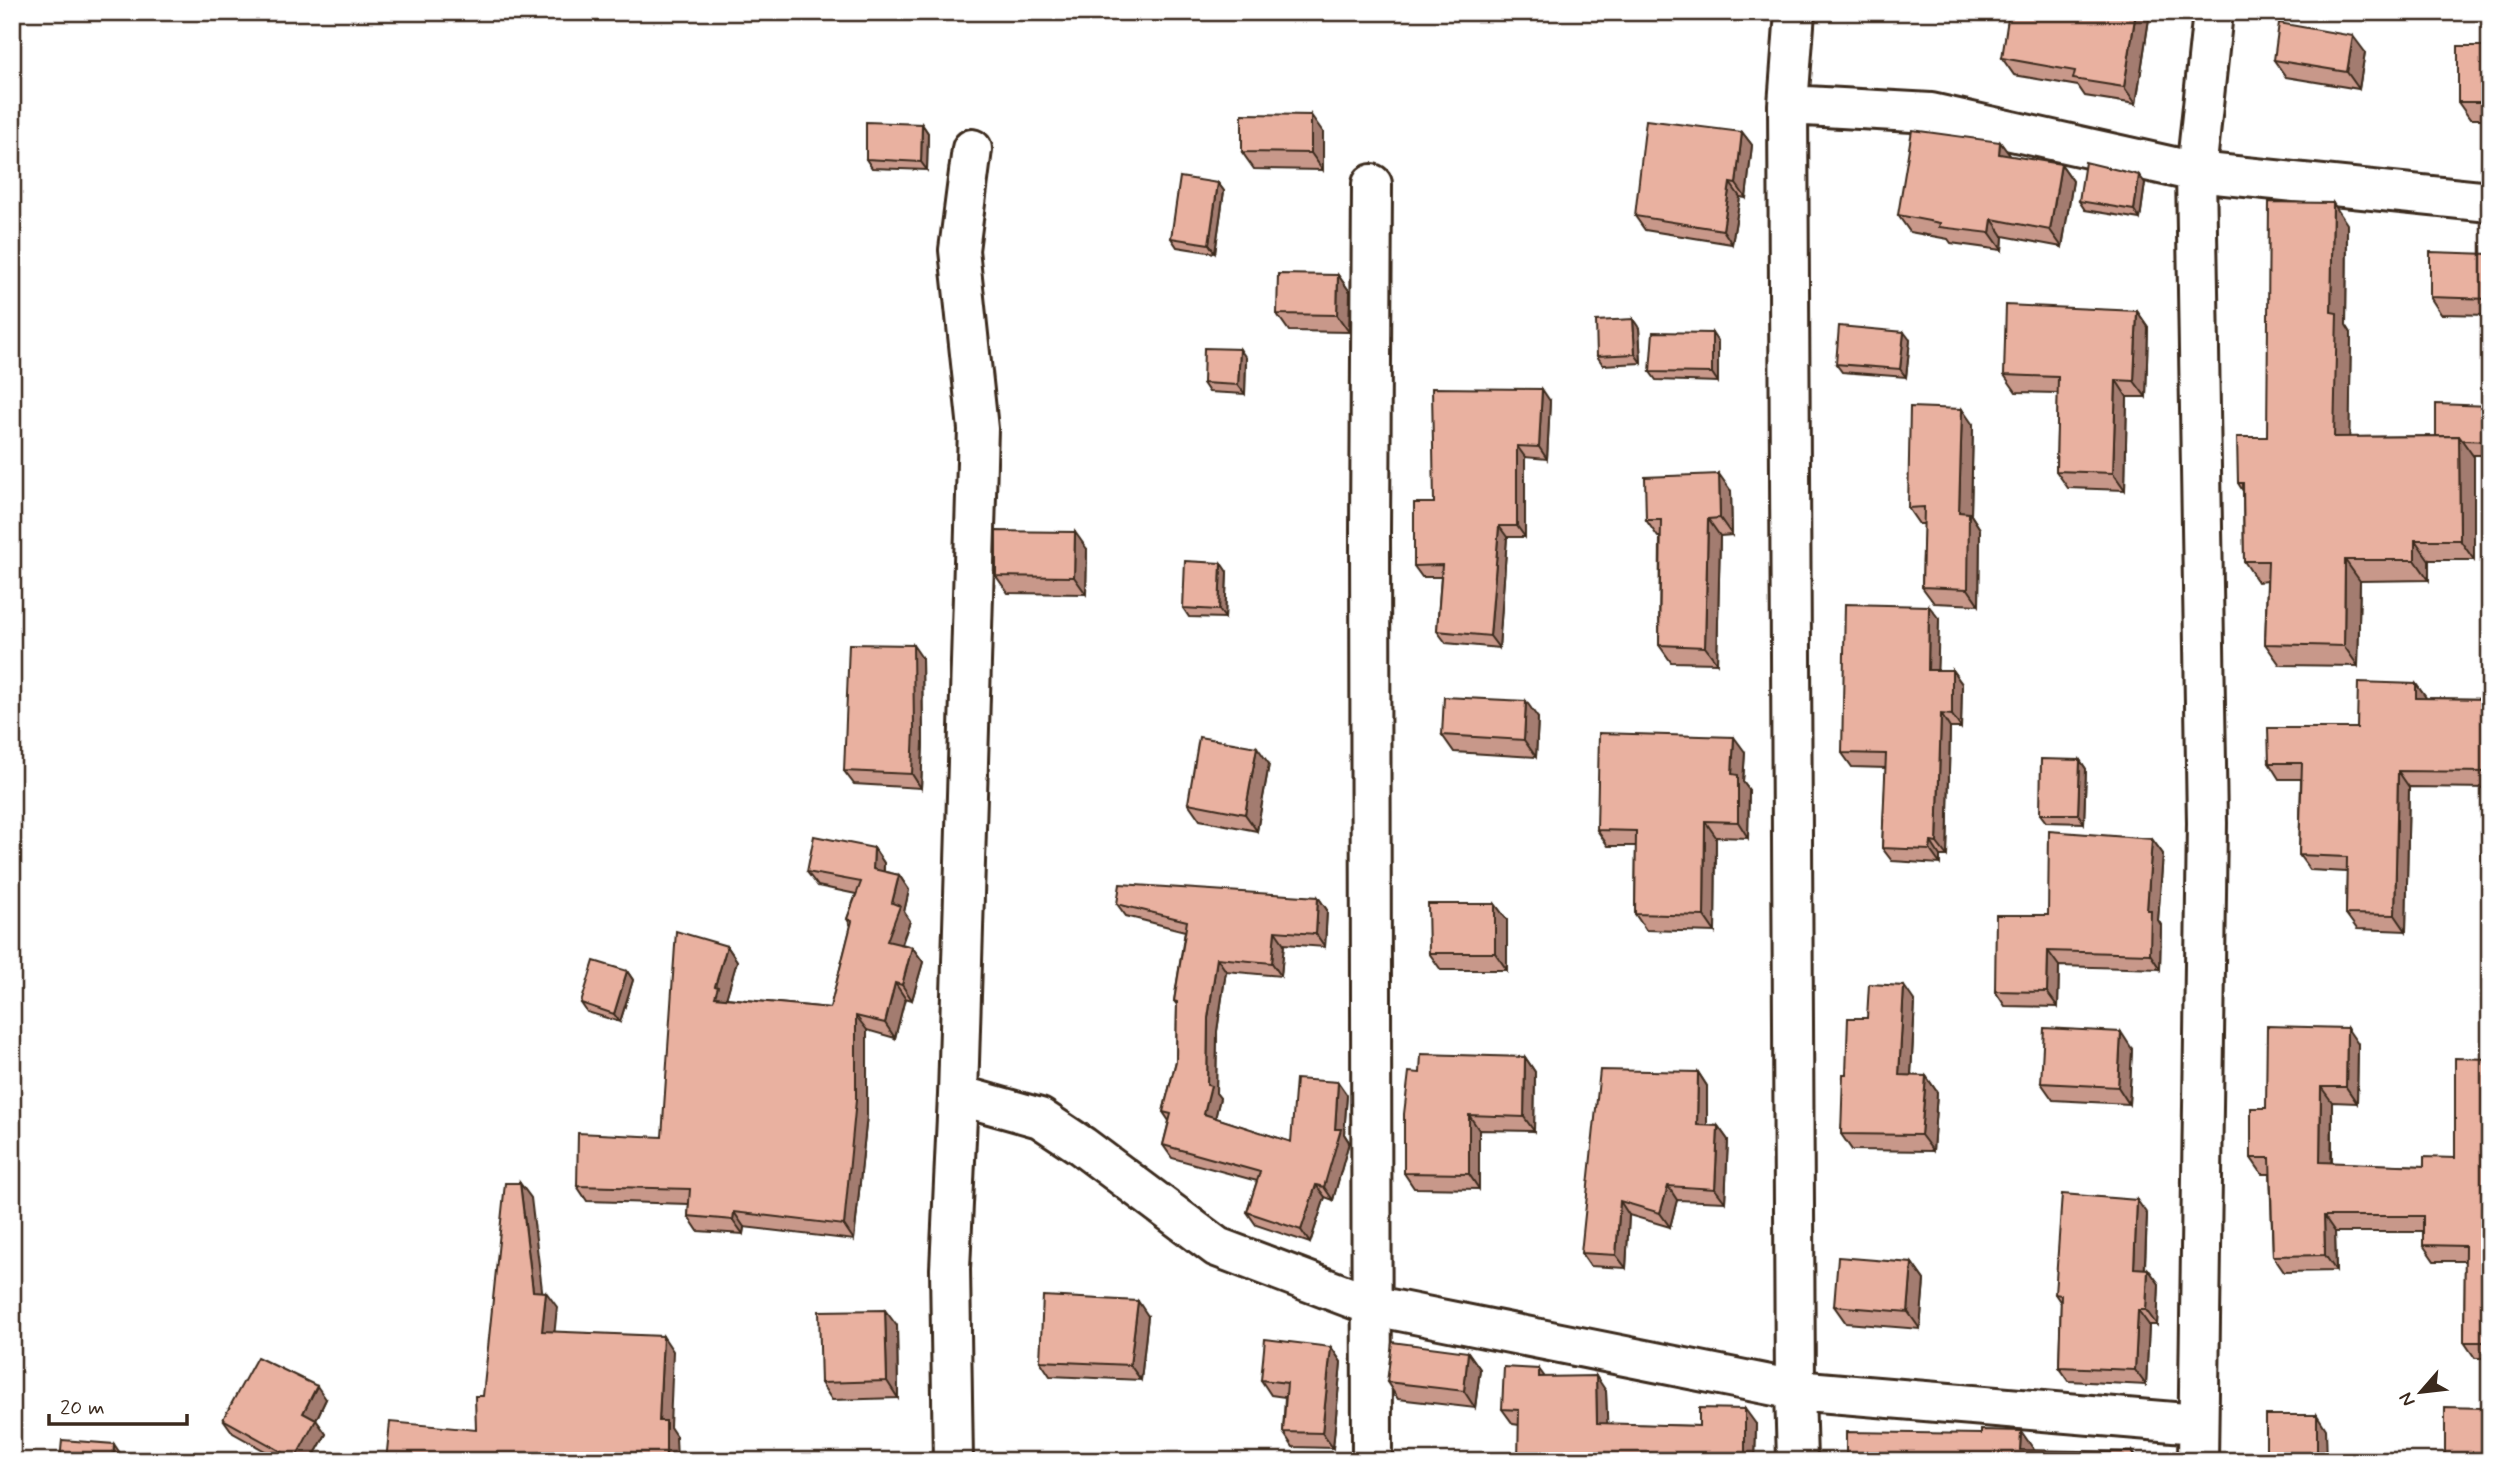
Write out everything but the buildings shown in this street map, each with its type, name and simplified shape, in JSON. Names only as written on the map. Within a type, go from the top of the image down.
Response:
[{"type":"street","points":[[1795,12],[1788,105],[1797,1461]]},
{"type":"street","points":[[2197,1461],[2207,823],[2196,172],[2213,12]]},
{"type":"street","points":[[1788,105],[1931,113],[2196,172],[2490,202]]},
{"type":"street","points":[[953,1461],[950,1269],[958,1095],[978,429],[959,250],[972,149]]},
{"type":"street","points":[[1372,184],[1372,1461]]},
{"type":"street","points":[[958,1095],[1040,1118],[1082,1146],[1216,1247],[1370,1305],[1795,1390],[2197,1423]]}]
